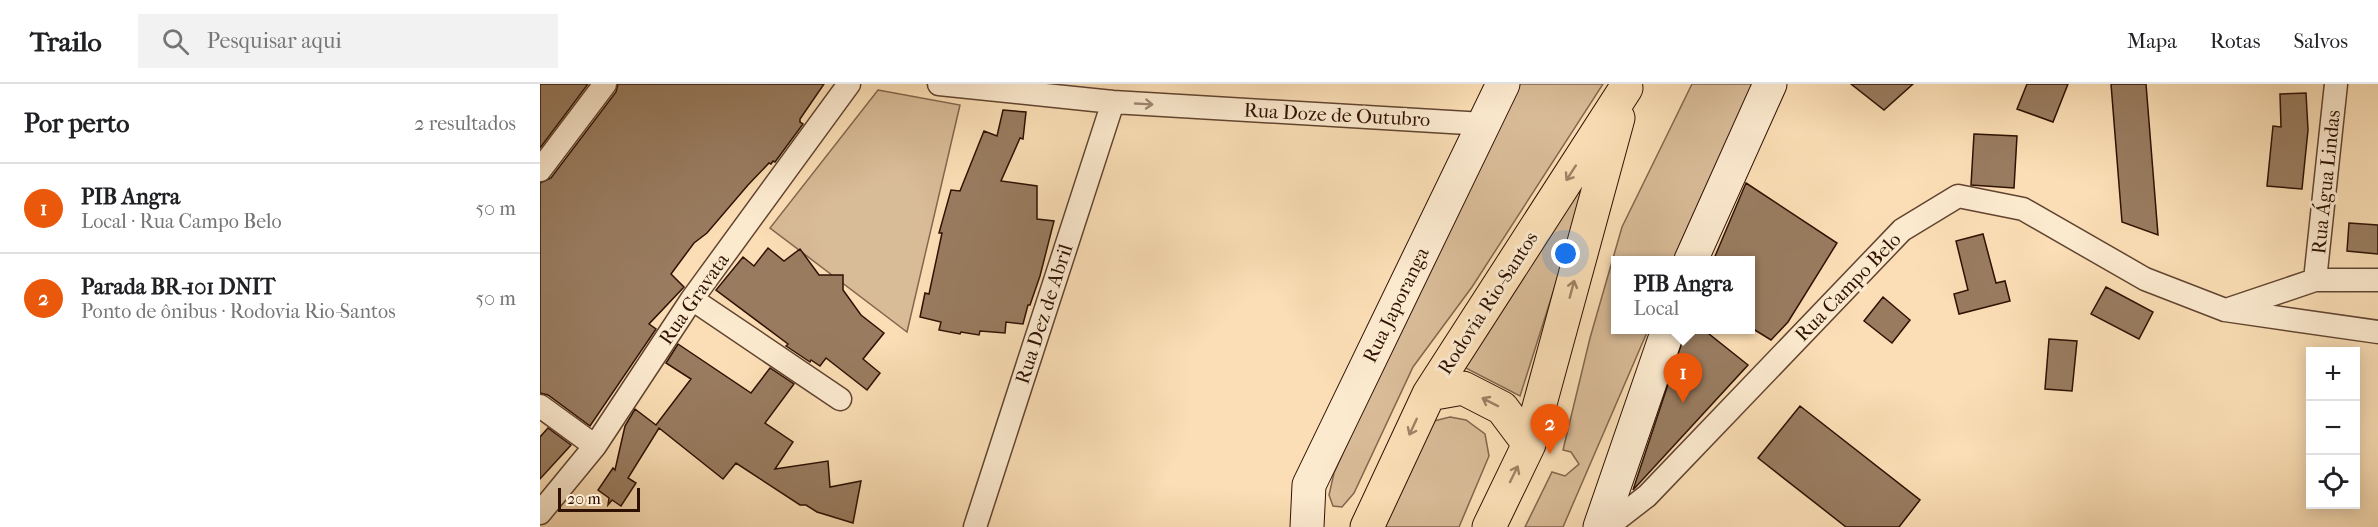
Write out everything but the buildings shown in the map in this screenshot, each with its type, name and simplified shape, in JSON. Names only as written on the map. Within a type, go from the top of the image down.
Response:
[{"type":"highway","name":"Rodovia Rio-Santos","points":[[1367,527],[1429,394],[1627,86]]},
{"type":"highway","name":"Rodovia Rio-Santos","points":[[1489,527],[1529,444],[1627,86]]},
{"type":"highway","points":[[1429,394],[1463,388],[1502,408],[1529,444]]},
{"type":"main road","name":"Rua Japoranga","points":[[1309,485],[1503,84]]},
{"type":"main road","points":[[1693,256],[1770,84]]},
{"type":"main road","points":[[1600,527],[1667,334]]},
{"type":"main road","points":[[1307,527],[1309,485]]},
{"type":"street","points":[[540,170],[605,84]]},
{"type":"street","name":"Rua Gravata","points":[[540,513],[596,446],[693,299],[849,84]]},
{"type":"street","name":"Rua Doze de Outubro","points":[[939,84],[1113,102],[1484,124]]},
{"type":"street","name":"Rua Água Lindas","points":[[2316,280],[2336,84]]},
{"type":"street","name":"Rua Dez de Abril","points":[[975,527],[1113,102]]},
{"type":"street","name":"Rua Campo Belo","points":[[1607,527],[1647,496],[1902,230],[1958,196],[2023,209],[2145,279],[2225,310],[2378,332]]},
{"type":"street","points":[[2225,310],[2316,280],[2378,280]]},
{"type":"street","points":[[693,299],[840,399]]},
{"type":"street","points":[[540,406],[596,446]]},
{"type":"street","name":"Rua Japoranga","points":[[1290,527],[1309,485]]},
{"type":"shaded area","points":[[1516,84],[1603,84],[1472,287],[1413,367],[1354,493],[1342,507],[1333,506],[1329,495],[1334,473],[1454,209]]},
{"type":"shaded area","points":[[1692,84],[1754,84],[1680,256],[1614,256],[1622,227]]},
{"type":"shaded area","points":[[878,90],[960,105],[907,332],[770,228]]},
{"type":"shaded area","points":[[1590,176],[1520,396],[1458,364]]},
{"type":"shaded area","points":[[1611,265],[1611,334],[1646,334],[1563,527],[1525,527],[1552,472],[1565,476],[1579,464],[1571,452],[1563,450],[1590,338]]},
{"type":"shaded area","points":[[1450,417],[1466,420],[1485,434],[1489,456],[1459,527],[1385,527],[1434,421]]},
{"type":"place","name":"PIB Angra","points":[[1683,403]]},
{"type":"place","name":"Parada BR-101 DNIT","points":[[1550,454]]}]
